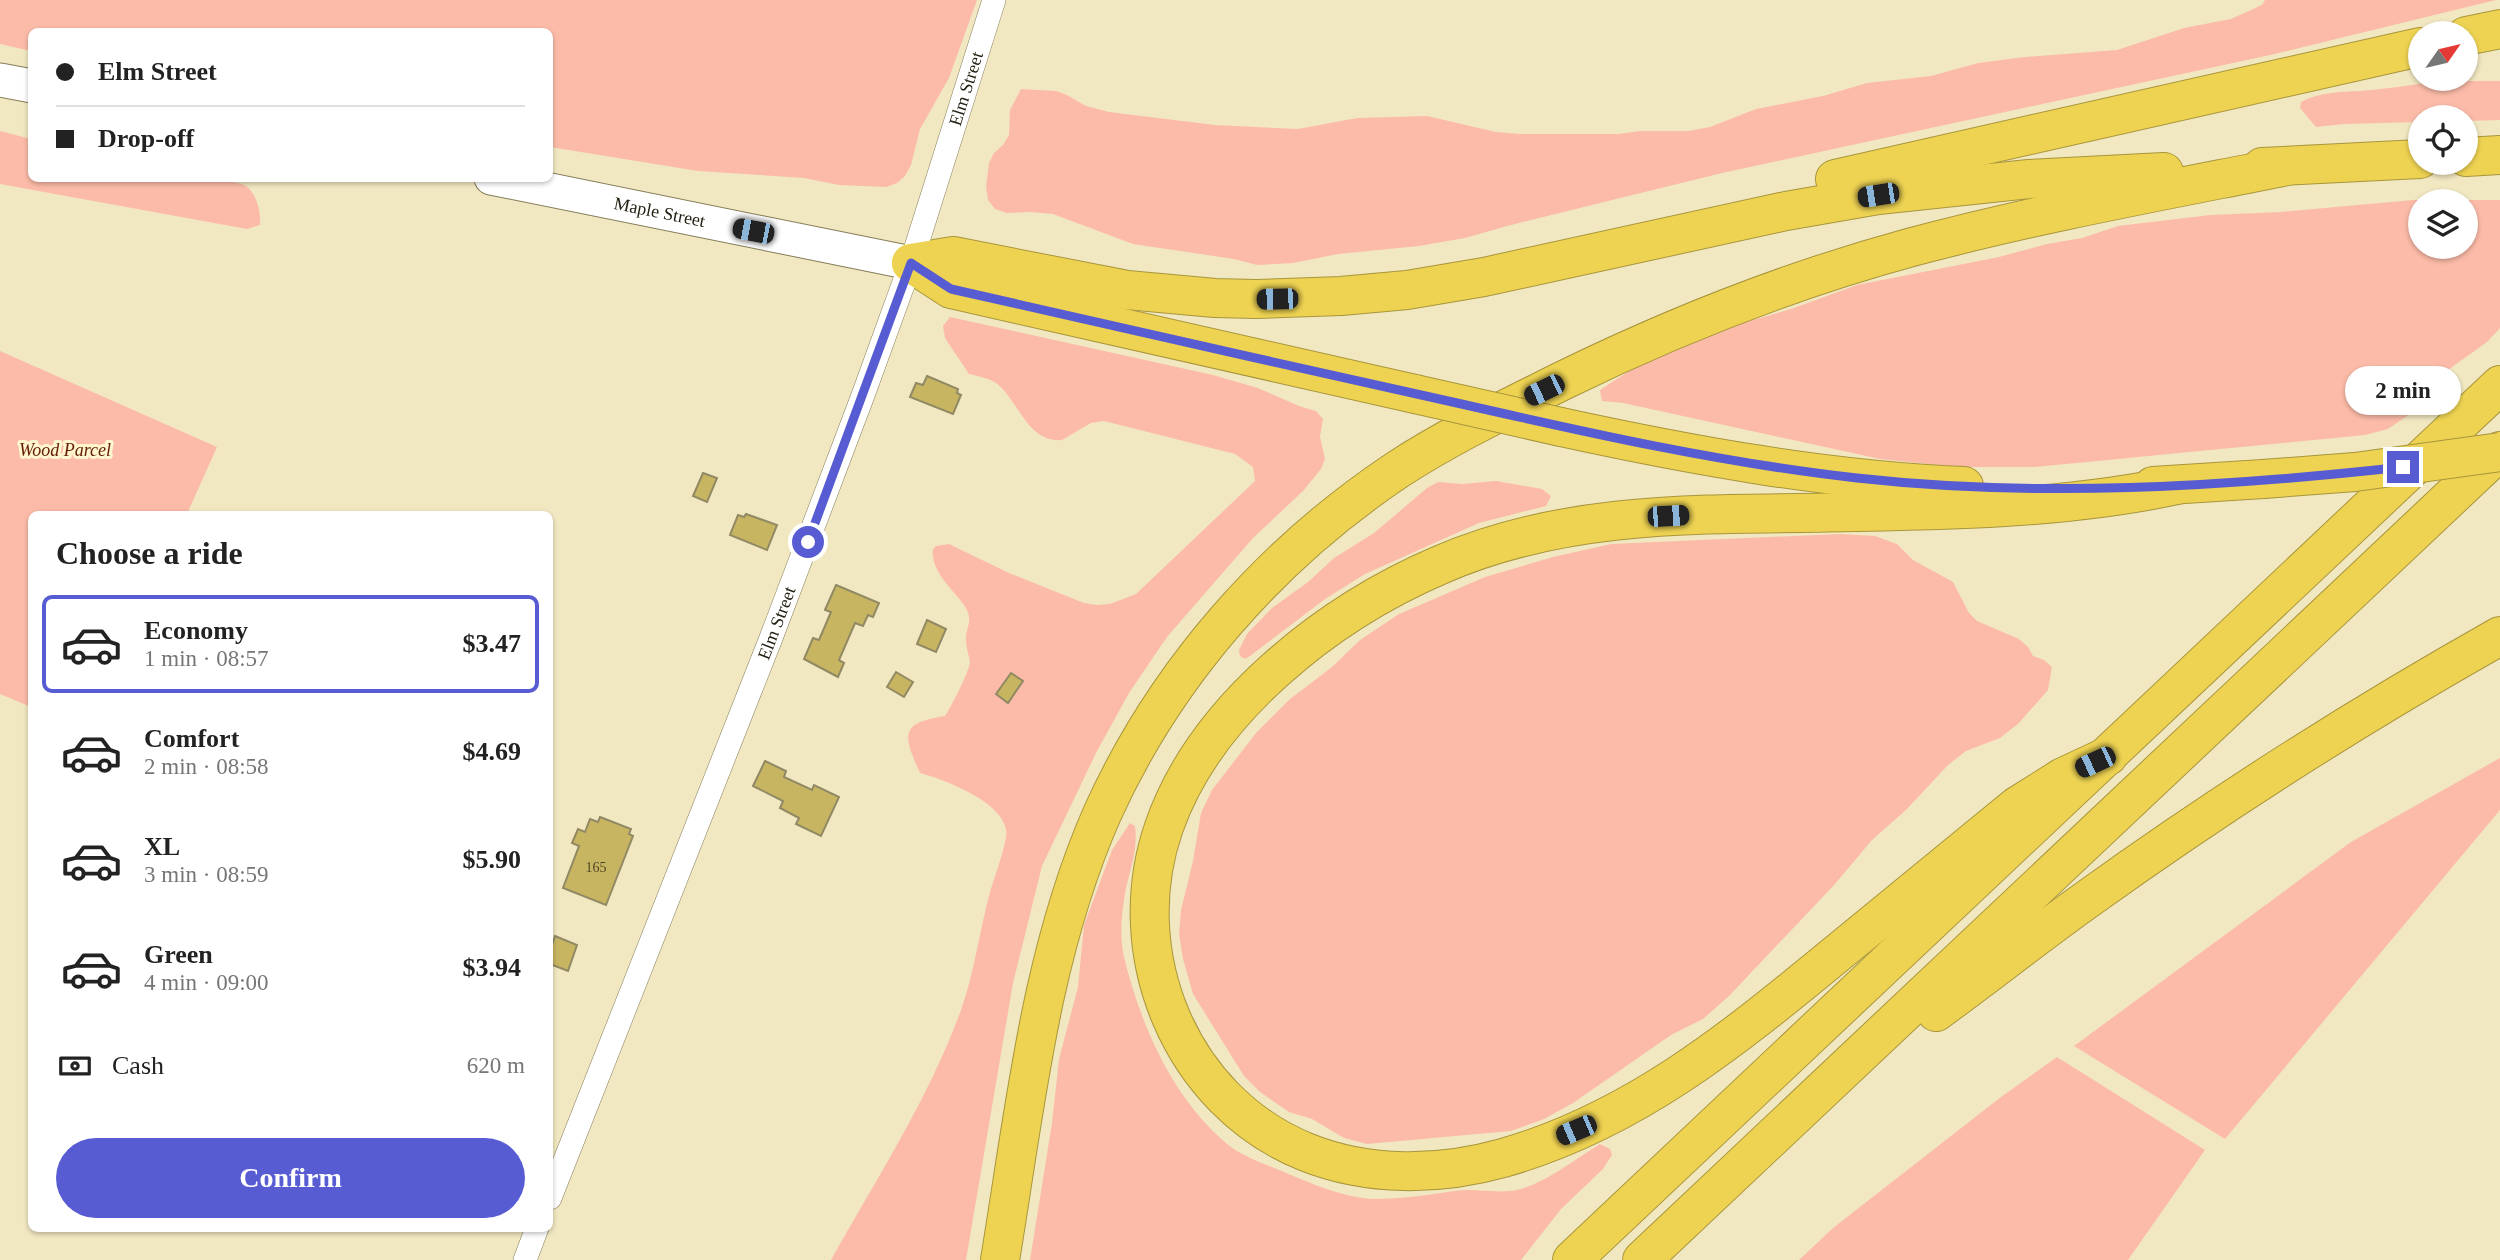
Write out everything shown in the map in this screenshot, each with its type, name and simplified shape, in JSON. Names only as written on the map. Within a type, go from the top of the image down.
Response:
[{"type":"highway","points":[[2478,34],[2500,29]]},
{"type":"highway","points":[[1665,236],[1700,215],[1737,201],[2408,50]]},
{"type":"highway","points":[[2478,156],[2500,155]]},
{"type":"highway","points":[[911,263],[953,256],[1127,290],[1214,298],[1297,299],[1374,293],[1454,282],[1786,211],[1921,190],[2029,179],[2408,160]]},
{"type":"highway","points":[[1000,1260],[1047,981],[1069,902],[1096,830],[1132,754],[1186,670],[1241,605],[1305,541],[1363,494],[1448,440],[1588,368],[1732,307],[1826,273],[1949,238],[2287,166]]},
{"type":"highway","points":[[911,263],[951,289],[1561,427],[1721,458],[1858,478],[2018,488],[2177,485],[2355,472],[2500,451]]},
{"type":"highway","points":[[1572,1260],[2500,385]]},
{"type":"highway","points":[[1642,1260],[2500,451]]},
{"type":"highway","points":[[2108,756],[2063,777],[2017,806],[1753,1023],[1695,1066],[1643,1098],[1576,1130],[1522,1152],[1483,1163],[1418,1171],[1365,1168],[1311,1154],[1270,1133],[1229,1102],[1194,1059],[1167,1010],[1154,966],[1149,904],[1157,853],[1176,798],[1207,745],[1245,701],[1295,654],[1356,610],[1422,573],[1463,555],[1509,540],[1553,529],[1617,520],[1698,514],[1982,507],[2077,500],[2177,485]]},
{"type":"highway","points":[[1835,1079],[1908,1033],[2089,898],[2276,769],[2391,698],[2500,636]]},
{"type":"main road","points":[[0,80],[28,85]]},
{"type":"main road","name":"Maple Street","points":[[511,182],[911,263]]},
{"type":"street","name":"Elm Street","points":[[553,1190],[766,650],[911,263],[994,0]]},
{"type":"street","points":[[525,1260],[536,1232]]},
{"type":"green space","points":[[0,0],[977,0],[949,78],[920,129],[911,165],[905,176],[886,187],[698,171],[553,147],[553,28],[28,28],[28,50],[0,44]]},
{"type":"green space","points":[[2265,0],[2496,0],[2275,54],[1722,173],[1465,238],[1419,246],[1338,254],[1293,263],[1257,265],[1133,244],[1053,214],[1007,213],[995,209],[988,200],[986,187],[989,163],[1009,135],[1010,110],[1021,89],[1056,91],[1086,106],[1109,112],[1215,125],[1298,129],[1357,118],[1427,116],[1496,132],[1520,134],[1688,131],[1710,127],[1756,109],[1823,96],[1867,83],[1931,76],[1978,63],[2117,50],[2184,28],[2231,19],[2262,5]]},
{"type":"green space","points":[[2478,81],[2500,81],[2500,120],[2478,121],[2478,105],[2408,105],[2408,122],[2316,127],[2300,108],[2301,102],[2322,94],[2408,86],[2408,91],[2478,91]]},
{"type":"green space","points":[[0,131],[28,138],[28,182],[233,182],[246,186],[256,198],[260,225],[247,229],[0,184]]},
{"type":"green space","points":[[2408,200],[2408,259],[2478,259],[2478,200],[2500,200],[2500,328],[2487,342],[2448,370],[2421,396],[2407,416],[2388,429],[2365,435],[2035,467],[1957,467],[1880,459],[1623,403],[1602,401],[1600,390],[1640,364],[1736,325],[1857,285],[1999,257],[2082,238],[2118,226],[2210,215],[2281,212]]},
{"type":"green space","points":[[950,317],[1213,375],[1258,388],[1316,411],[1323,419],[1320,437],[1325,459],[1321,469],[1303,491],[1253,538],[1167,637],[1129,693],[1096,753],[1042,866],[1013,983],[966,1260],[831,1260],[901,1137],[948,1043],[966,996],[1006,835],[1002,819],[994,809],[957,786],[920,773],[910,749],[908,740],[912,727],[945,716],[970,662],[966,641],[969,616],[935,565],[933,549],[949,544],[1009,573],[1084,603],[1110,604],[1136,594],[1255,481],[1253,467],[1235,454],[1104,421],[1091,423],[1062,440],[1040,435],[996,383],[969,374],[945,338],[943,326]]},
{"type":"green space","name":"Wood Parcel","points":[[0,351],[217,447],[188,511],[28,511],[28,706],[0,694]]},
{"type":"green space","points":[[1496,481],[1542,489],[1551,496],[1546,506],[1479,523],[1365,574],[1325,599],[1250,656],[1245,659],[1240,656],[1239,650],[1247,634],[1272,608],[1308,582],[1334,558],[1374,533],[1427,488],[1438,482],[1462,484]]},
{"type":"green space","points":[[1840,534],[1875,536],[1897,544],[1913,560],[1953,582],[1969,613],[1977,621],[2019,639],[2033,656],[2052,667],[2048,690],[2018,724],[2000,738],[1966,751],[1948,765],[1907,809],[1872,840],[1835,884],[1729,996],[1703,1019],[1671,1035],[1573,1103],[1544,1119],[1511,1131],[1367,1144],[1344,1138],[1312,1119],[1289,1112],[1260,1092],[1244,1076],[1193,994],[1179,934],[1181,910],[1201,813],[1212,790],[1256,733],[1290,699],[1332,667],[1360,640],[1399,614],[1485,577],[1553,557],[1611,544]]},
{"type":"green space","points":[[2500,758],[2500,810],[2225,1139],[2074,1046],[2351,842]]},
{"type":"green space","points":[[1130,823],[1135,826],[1136,842],[1122,914],[1124,957],[1140,1009],[1161,1059],[1190,1105],[1207,1125],[1227,1144],[1259,1162],[1326,1189],[1375,1199],[1462,1190],[1517,1190],[1549,1176],[1600,1144],[1610,1149],[1612,1155],[1603,1169],[1561,1209],[1521,1260],[1030,1260],[1052,1123],[1059,1059],[1078,987],[1084,925],[1112,850]]},
{"type":"green space","points":[[2057,1057],[2205,1150],[2128,1260],[1799,1260],[1833,1228],[2001,1097]]},
{"type":"building","points":[[927,376],[958,389],[957,393],[961,395],[953,414],[910,397],[916,383],[923,385]]},
{"type":"building","points":[[703,473],[717,478],[707,502],[693,496]]},
{"type":"building","points":[[746,514],[777,525],[767,550],[730,535],[738,515],[744,517]]},
{"type":"building","points":[[836,585],[879,603],[873,617],[868,615],[863,626],[855,623],[839,660],[844,663],[838,677],[804,659],[813,638],[819,640],[831,612],[825,610]]},
{"type":"building","points":[[927,620],[946,629],[936,652],[917,644]]},
{"type":"building","points":[[896,672],[913,682],[904,697],[887,687]]},
{"type":"building","points":[[1011,673],[1023,681],[1008,703],[996,694]]},
{"type":"building","points":[[765,761],[786,771],[784,777],[812,790],[814,785],[839,797],[821,836],[796,824],[799,818],[780,808],[783,801],[753,786]]},
{"type":"building","points":[[600,817],[631,829],[629,834],[633,836],[606,905],[563,888],[579,846],[572,843],[578,829],[585,832],[590,819],[598,822]]},
{"type":"building","points":[[555,936],[577,945],[568,971],[553,965]]},
{"type":"route","points":[[808,542],[911,263],[951,289],[1576,430],[1819,474],[1938,485],[2073,488],[2263,480],[2403,467]]}]
